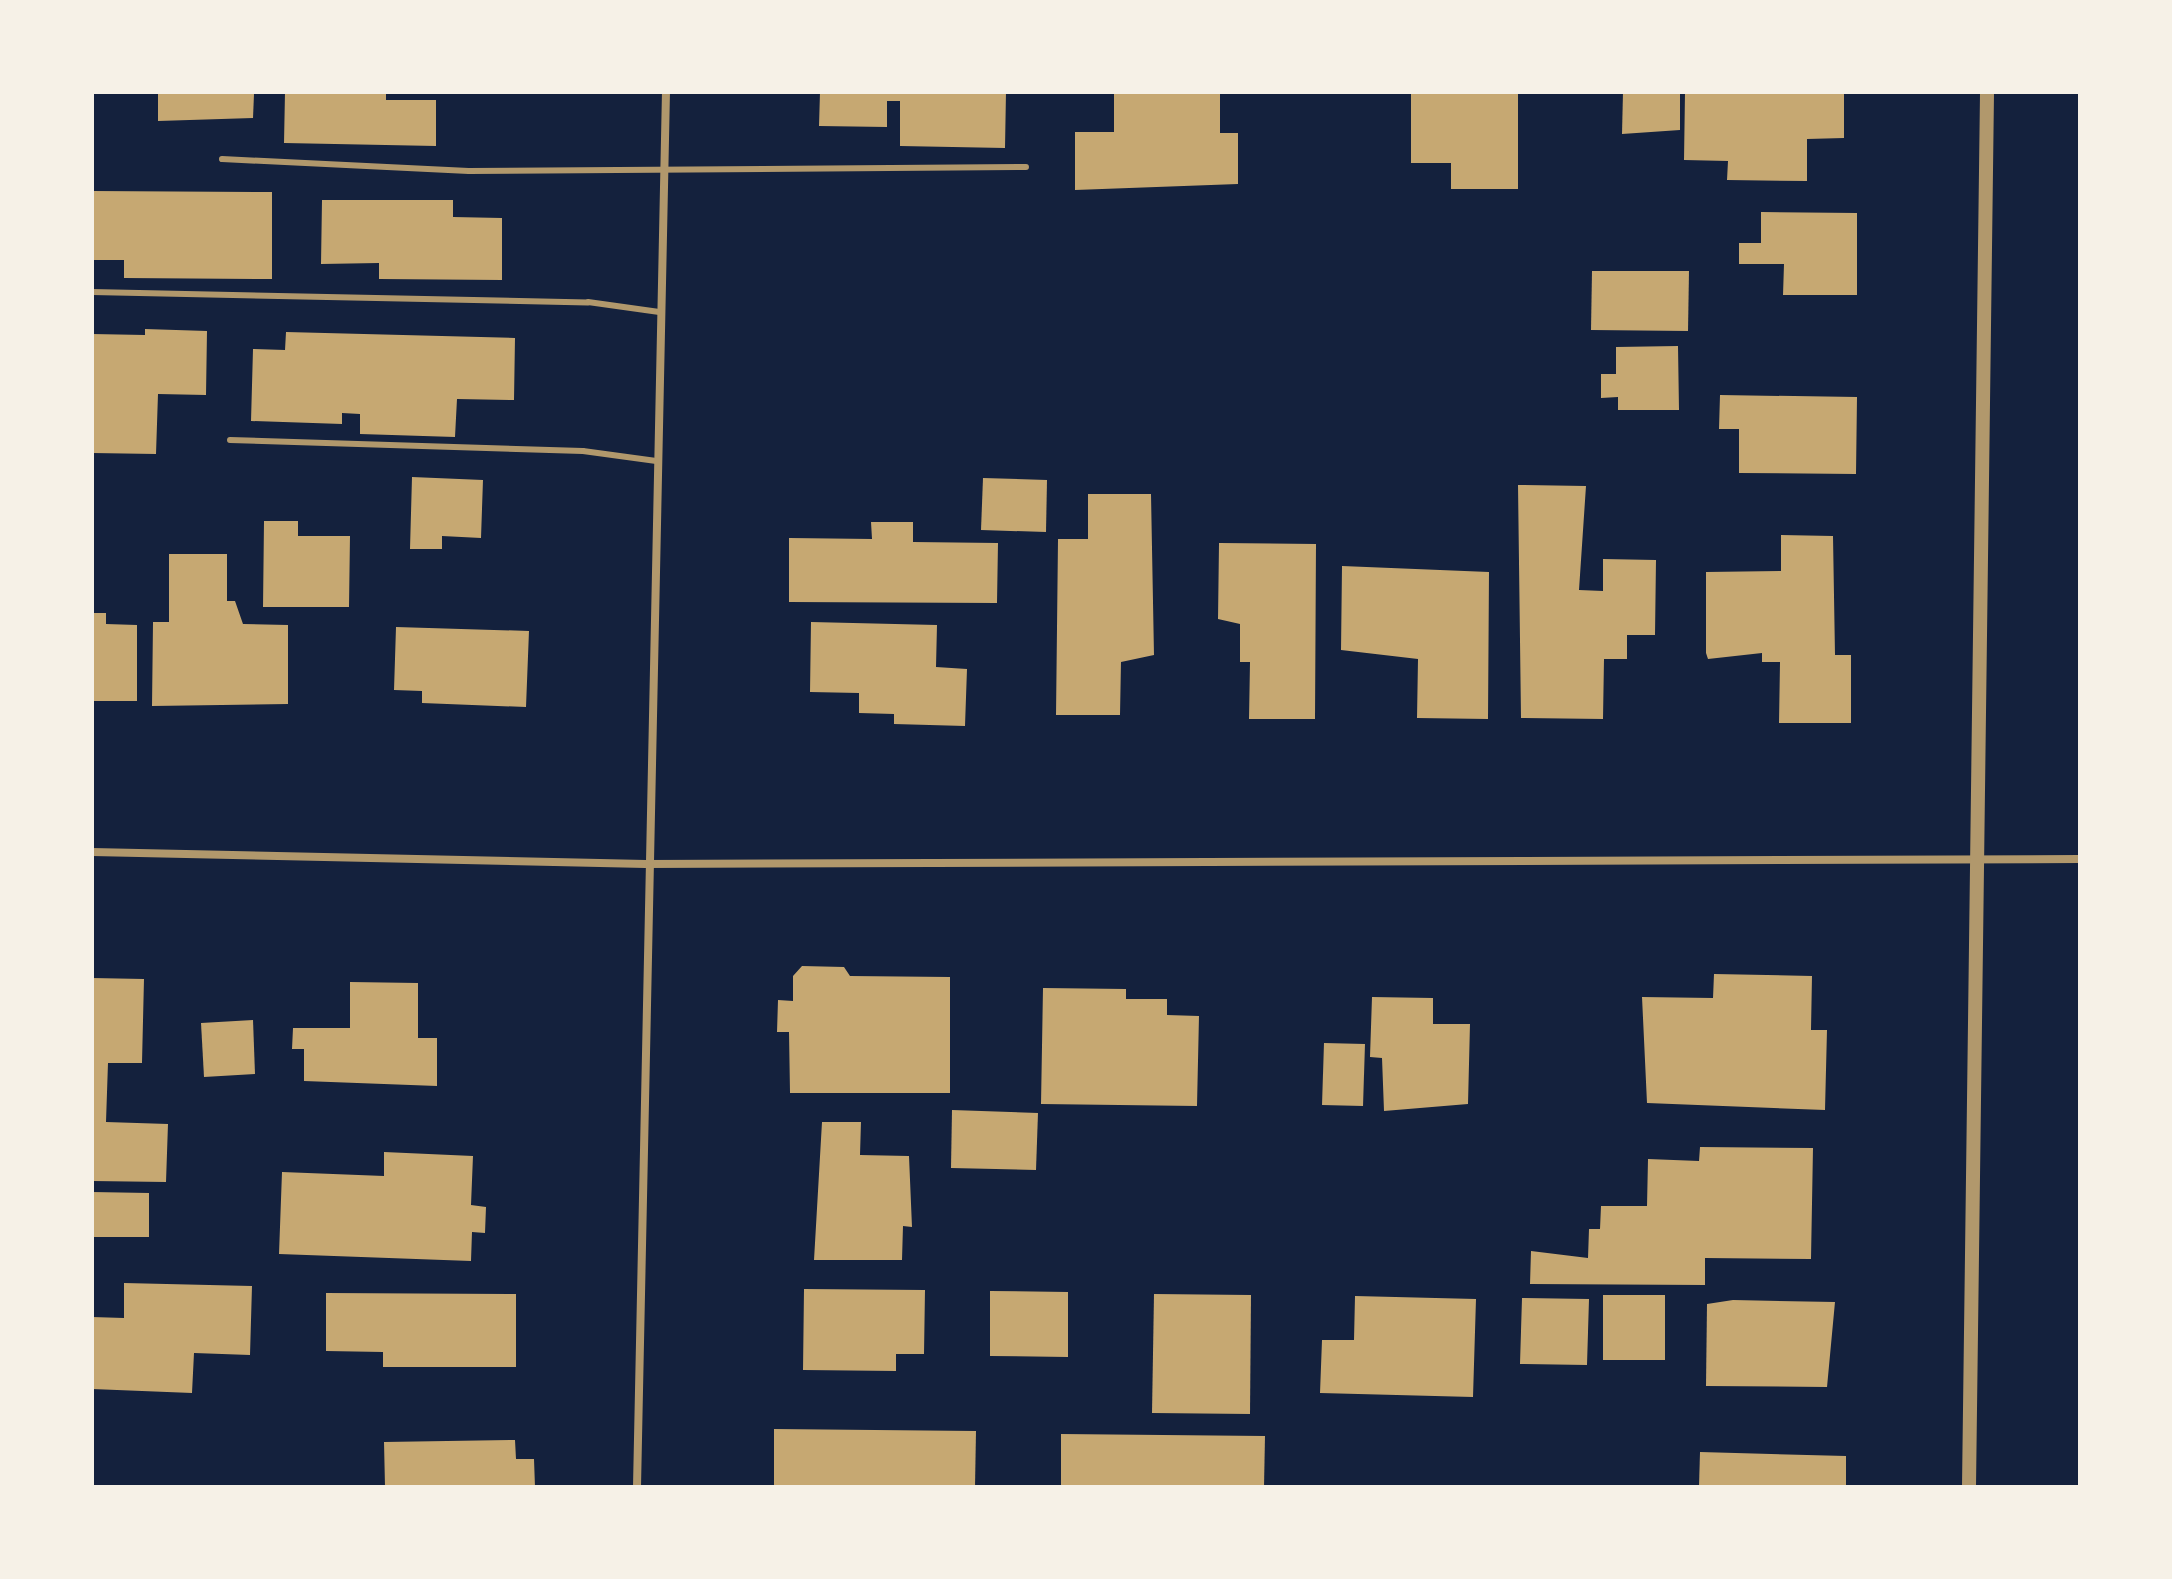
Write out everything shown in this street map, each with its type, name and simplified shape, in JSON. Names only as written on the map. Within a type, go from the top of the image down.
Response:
[{"type":"street","points":[[637,1487],[646,864],[666,92]]},
{"type":"street","points":[[1969,1487],[1987,92]]},
{"type":"street","points":[[92,852],[646,864],[2080,859]]},
{"type":"lane","points":[[222,159],[469,171],[664,167],[1026,167]]},
{"type":"lane","points":[[92,292],[588,302],[659,312]]},
{"type":"lane","points":[[230,440],[583,451],[656,461]]},
{"type":"building","points":[[158,92],[254,94],[253,118],[158,121]]},
{"type":"building","points":[[285,92],[386,92],[386,100],[436,100],[436,146],[284,143]]},
{"type":"building","points":[[820,92],[1006,92],[1005,148],[900,146],[900,101],[887,101],[887,127],[819,126]]},
{"type":"building","points":[[1114,92],[1220,92],[1220,133],[1238,133],[1238,184],[1075,190],[1075,132],[1114,132]]},
{"type":"building","points":[[1411,92],[1518,92],[1518,189],[1451,189],[1451,163],[1411,163]]},
{"type":"building","points":[[1623,92],[1680,92],[1680,130],[1622,134]]},
{"type":"building","points":[[1685,92],[1844,92],[1844,138],[1807,139],[1807,181],[1727,180],[1728,161],[1684,160]]},
{"type":"building","points":[[92,191],[272,192],[272,279],[124,278],[124,260],[92,260]]},
{"type":"building","points":[[322,200],[453,200],[453,217],[502,218],[502,280],[379,279],[379,263],[321,264]]},
{"type":"building","points":[[1761,212],[1857,213],[1857,295],[1783,295],[1784,264],[1739,264],[1739,243],[1761,243]]},
{"type":"building","points":[[1592,271],[1689,271],[1688,331],[1591,330]]},
{"type":"building","points":[[145,329],[207,331],[206,395],[158,394],[156,454],[92,453],[92,334],[145,335]]},
{"type":"building","points":[[286,332],[515,338],[514,400],[457,399],[455,437],[360,434],[360,414],[342,413],[342,424],[251,421],[253,349],[285,350]]},
{"type":"building","points":[[1678,346],[1679,410],[1618,410],[1618,397],[1601,398],[1601,374],[1616,374],[1616,347]]},
{"type":"building","points":[[1720,395],[1857,397],[1856,474],[1739,473],[1739,429],[1719,429]]},
{"type":"building","points":[[412,477],[483,480],[481,538],[442,536],[442,549],[410,549]]},
{"type":"building","points":[[983,478],[1047,480],[1046,532],[981,530]]},
{"type":"building","points":[[1518,485],[1586,486],[1579,590],[1603,591],[1603,559],[1656,560],[1655,635],[1627,635],[1627,659],[1604,659],[1603,719],[1521,718]]},
{"type":"building","points":[[1088,494],[1151,494],[1154,655],[1121,662],[1120,715],[1056,715],[1058,539],[1088,539]]},
{"type":"building","points":[[264,521],[298,521],[298,536],[350,536],[349,607],[263,607]]},
{"type":"building","points":[[871,522],[913,522],[913,542],[998,543],[997,603],[789,602],[789,538],[872,539]]},
{"type":"building","points":[[1781,535],[1833,536],[1835,655],[1851,655],[1851,723],[1779,723],[1780,662],[1762,662],[1762,653],[1708,659],[1706,572],[1781,571]]},
{"type":"building","points":[[1219,543],[1316,544],[1315,719],[1249,719],[1250,662],[1240,662],[1240,624],[1218,619]]},
{"type":"building","points":[[169,554],[227,554],[227,601],[235,601],[243,624],[288,625],[288,704],[152,706],[153,622],[169,622]]},
{"type":"building","points":[[1342,566],[1489,572],[1488,719],[1417,718],[1418,659],[1341,650]]},
{"type":"building","points":[[92,613],[106,613],[106,624],[137,625],[137,701],[92,701]]},
{"type":"building","points":[[811,622],[937,625],[936,667],[967,669],[965,726],[894,724],[894,714],[859,713],[859,693],[810,692]]},
{"type":"building","points":[[396,627],[529,631],[526,707],[422,703],[422,691],[394,690]]},
{"type":"building","points":[[802,966],[844,967],[850,976],[950,977],[950,1093],[790,1093],[789,1032],[777,1032],[778,1000],[793,1001],[793,976]]},
{"type":"building","points":[[1714,974],[1812,976],[1811,1030],[1827,1030],[1825,1110],[1647,1103],[1642,997],[1713,998]]},
{"type":"building","points":[[92,978],[144,979],[142,1063],[108,1063],[106,1122],[168,1124],[166,1182],[92,1181]]},
{"type":"building","points":[[350,982],[418,983],[418,1038],[437,1038],[437,1086],[304,1081],[304,1049],[292,1049],[293,1028],[350,1028]]},
{"type":"building","points":[[1043,988],[1126,989],[1126,999],[1167,999],[1167,1015],[1199,1016],[1197,1106],[1041,1104]]},
{"type":"building","points":[[1372,997],[1433,998],[1433,1024],[1470,1024],[1468,1104],[1384,1111],[1382,1058],[1370,1057]]},
{"type":"building","points":[[253,1020],[255,1074],[204,1077],[201,1023]]},
{"type":"building","points":[[1324,1043],[1365,1044],[1363,1106],[1322,1105]]},
{"type":"building","points":[[952,1110],[1038,1113],[1036,1170],[951,1168]]},
{"type":"building","points":[[822,1122],[861,1122],[860,1155],[909,1156],[912,1227],[903,1226],[902,1260],[814,1260]]},
{"type":"building","points":[[1700,1147],[1813,1148],[1811,1259],[1705,1258],[1705,1285],[1530,1284],[1531,1251],[1588,1258],[1589,1229],[1600,1229],[1601,1206],[1647,1206],[1648,1159],[1699,1161]]},
{"type":"building","points":[[384,1152],[473,1156],[471,1205],[486,1207],[485,1233],[472,1232],[471,1261],[279,1254],[282,1172],[384,1176]]},
{"type":"building","points":[[92,1192],[149,1193],[149,1237],[92,1237]]},
{"type":"building","points":[[124,1283],[252,1286],[250,1355],[194,1353],[192,1393],[92,1389],[92,1317],[124,1318]]},
{"type":"building","points":[[804,1289],[925,1290],[924,1354],[896,1354],[896,1371],[803,1370]]},
{"type":"building","points":[[990,1291],[1068,1292],[1068,1357],[990,1356]]},
{"type":"building","points":[[326,1293],[516,1294],[516,1367],[383,1367],[383,1352],[326,1351]]},
{"type":"building","points":[[1154,1294],[1251,1295],[1250,1414],[1152,1413]]},
{"type":"building","points":[[1603,1295],[1665,1295],[1665,1360],[1603,1360]]},
{"type":"building","points":[[1355,1296],[1476,1299],[1473,1397],[1320,1393],[1322,1340],[1354,1340]]},
{"type":"building","points":[[1522,1298],[1589,1299],[1587,1365],[1520,1364]]},
{"type":"building","points":[[1733,1300],[1835,1302],[1827,1387],[1706,1386],[1707,1304]]},
{"type":"building","points":[[774,1429],[976,1431],[975,1487],[774,1487]]},
{"type":"building","points":[[1061,1434],[1265,1436],[1264,1487],[1061,1487]]},
{"type":"building","points":[[515,1440],[516,1459],[534,1459],[535,1487],[385,1487],[384,1442]]},
{"type":"building","points":[[1700,1452],[1846,1456],[1846,1487],[1699,1487]]}]
